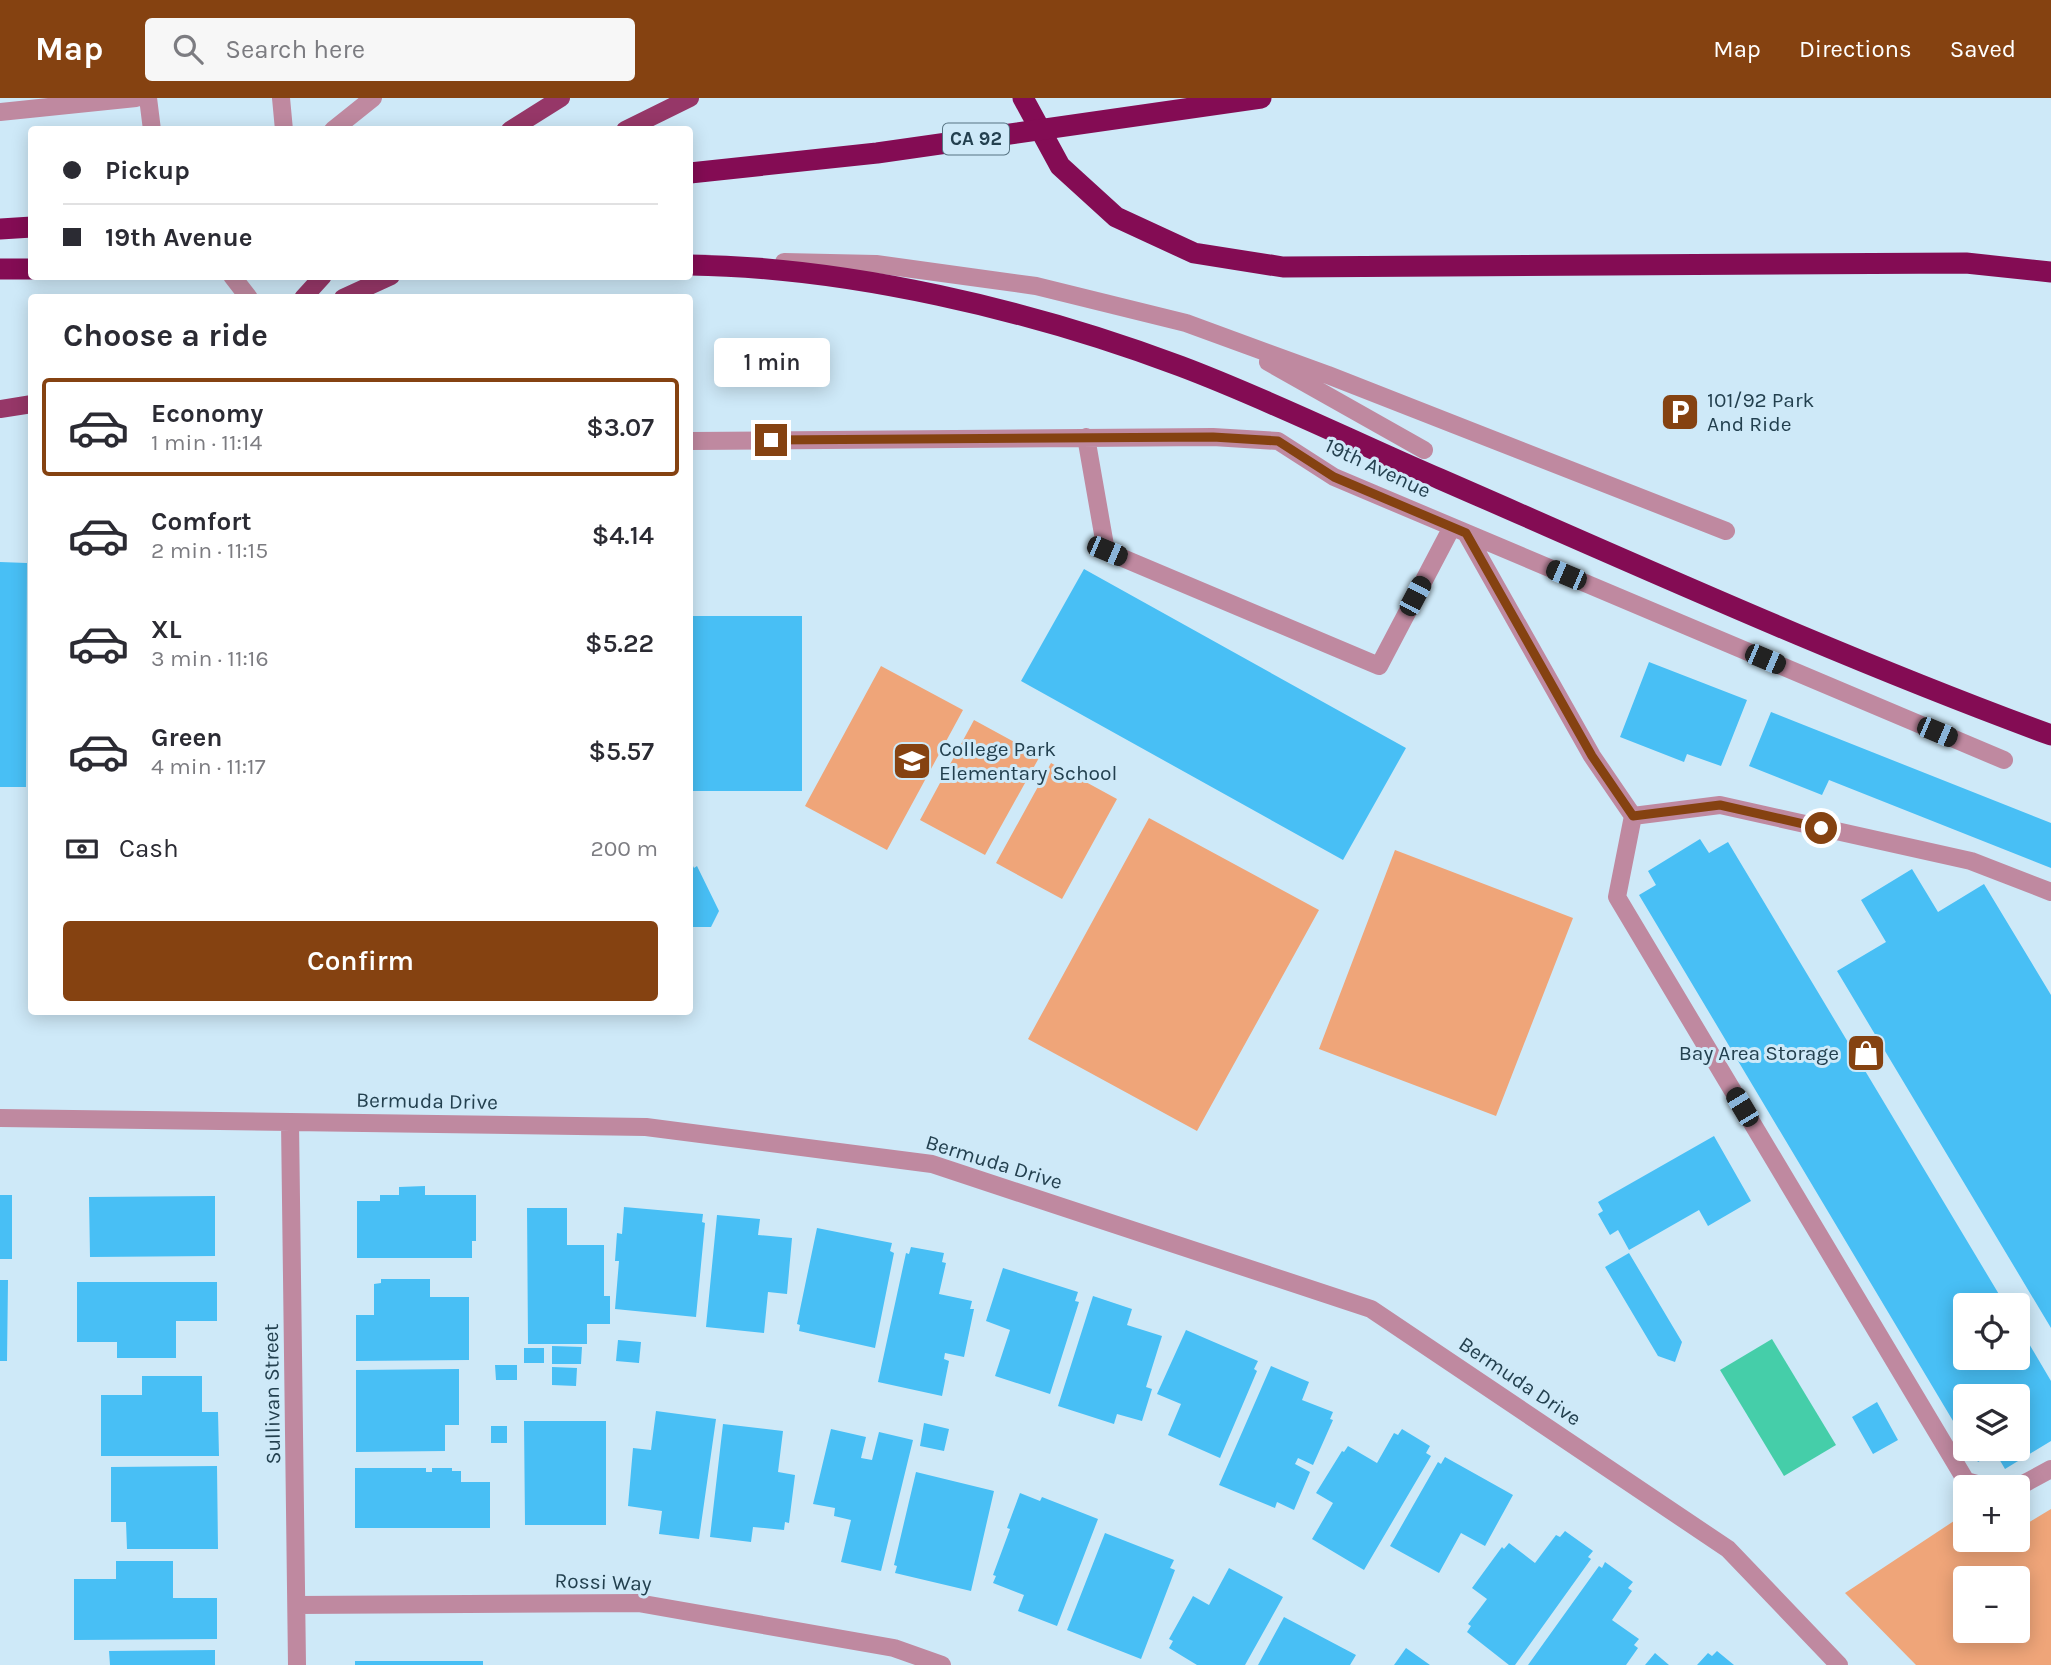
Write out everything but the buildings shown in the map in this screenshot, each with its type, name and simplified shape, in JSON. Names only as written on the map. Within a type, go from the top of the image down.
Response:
[{"type":"highway","points":[[1023,98],[1060,166],[1069,175],[1116,217],[1194,253],[1283,267],[1966,263],[2051,272]]},
{"type":"highway","name":"CA 92","points":[[693,173],[877,153],[1261,98]]},
{"type":"highway","points":[[0,229],[28,227]]},
{"type":"highway","points":[[693,263],[873,282],[1030,318],[1180,366],[1954,700],[2051,735]]},
{"type":"highway","points":[[0,269],[28,269]]},
{"type":"main road","points":[[516,126],[562,98]]},
{"type":"main road","points":[[633,126],[690,98]]},
{"type":"main road","points":[[307,294],[319,280]]},
{"type":"main road","points":[[352,294],[382,280]]},
{"type":"main road","points":[[0,409],[28,405]]},
{"type":"street","points":[[0,112],[136,98]]},
{"type":"street","points":[[148,98],[152,126]]},
{"type":"street","points":[[281,98],[284,126]]},
{"type":"street","points":[[337,126],[373,98]]},
{"type":"street","points":[[0,223],[28,221]]},
{"type":"street","points":[[693,263],[876,264],[1036,286],[1186,323],[1328,374],[1726,531]]},
{"type":"street","points":[[235,280],[246,294]]},
{"type":"street","points":[[1262,358],[1424,450]]},
{"type":"street","points":[[1086,437],[1107,551],[1379,666],[1459,530],[1592,756],[1633,816],[1616,897],[1963,1475]]},
{"type":"street","name":"19th Avenue","points":[[693,441],[1213,437],[1278,441],[1334,477],[2004,760]]},
{"type":"street","points":[[1633,816],[1720,805],[1971,862],[2051,892]]},
{"type":"street","name":"Bermuda Drive","points":[[0,1118],[646,1126],[932,1164],[1371,1309],[1728,1549],[1839,1665]]},
{"type":"street","name":"Sullivan Street","points":[[290,1122],[297,1665]]},
{"type":"street","points":[[2030,1480],[2051,1468]]},
{"type":"street","name":"Rossi Way","points":[[297,1605],[638,1603],[894,1648],[942,1665]]},
{"type":"shaded area","points":[[881,666],[963,710],[887,850],[805,806]]},
{"type":"shaded area","points":[[974,720],[1040,756],[985,855],[920,820]]},
{"type":"shaded area","points":[[1051,763],[1117,799],[1062,899],[996,863]]},
{"type":"shaded area","points":[[1149,818],[1319,910],[1197,1131],[1028,1039]]},
{"type":"shaded area","points":[[1395,850],[1573,918],[1496,1116],[1319,1049]]},
{"type":"shaded area","points":[[1772,1339],[1836,1445],[1784,1476],[1720,1370]]},
{"type":"shaded area","points":[[2051,1509],[2051,1665],[1916,1665],[1845,1593],[1953,1522],[1953,1552],[2030,1552],[2030,1522]]},
{"type":"place","name":"101/92 Park And Ride","points":[[1680,412]]},
{"type":"place","name":"College Park Elementary School","points":[[912,761]]},
{"type":"place","name":"Bay Area Storage","points":[[1866,1053]]},
{"type":"route","points":[[771,440],[1213,437],[1278,441],[1334,477],[1466,533],[1592,756],[1633,816],[1720,805],[1821,828]]}]
